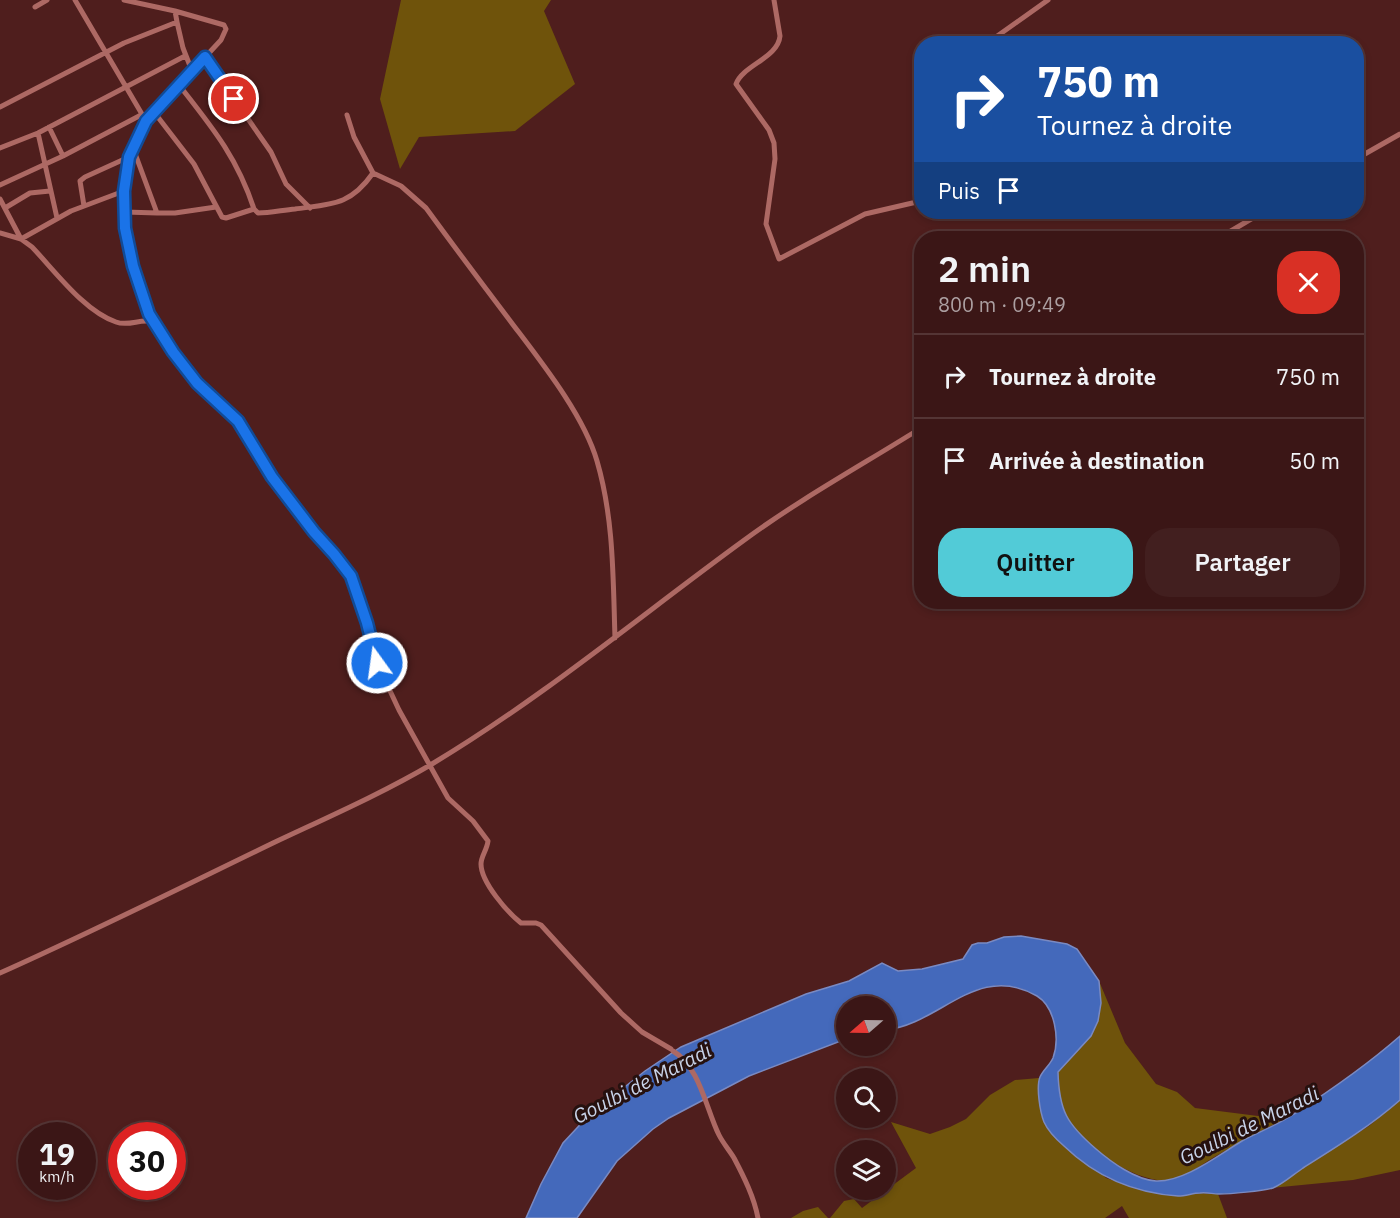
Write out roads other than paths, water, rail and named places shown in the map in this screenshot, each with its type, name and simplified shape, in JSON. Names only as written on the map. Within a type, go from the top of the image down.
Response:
[{"type":"street","points":[[34,7],[47,0]]},
{"type":"street","points":[[75,0],[146,121]]},
{"type":"street","points":[[124,0],[175,11],[225,27],[225,35],[146,121],[129,157],[124,191],[125,228],[133,266],[154,323],[197,383],[238,421],[272,477],[351,576],[386,685],[448,798],[473,821],[488,842],[481,862],[482,870],[502,904],[521,923],[541,925],[621,1013],[642,1032],[672,1050],[686,1062],[706,1098],[711,1118],[742,1175],[753,1199],[758,1218]]},
{"type":"street","points":[[774,0],[779,42],[764,58],[739,78],[736,86],[769,130],[774,143],[775,159],[766,224],[779,259],[865,214],[914,203]]},
{"type":"street","points":[[997,36],[1048,0]]},
{"type":"street","points":[[175,11],[185,56],[192,71]]},
{"type":"street","points":[[0,107],[107,52],[153,30],[177,22]]},
{"type":"street","points":[[0,148],[38,133],[185,56]]},
{"type":"street","points":[[205,57],[271,152],[286,184],[310,208]]},
{"type":"street","points":[[179,85],[225,145],[243,177],[254,209],[260,214],[331,205],[349,198],[364,185],[373,173]]},
{"type":"street","points":[[154,112],[194,164],[216,207],[225,218],[254,209]]},
{"type":"street","points":[[0,185],[63,156],[141,115]]},
{"type":"street","points":[[347,115],[354,137],[373,173],[401,186],[426,208],[554,381],[590,441],[604,488],[613,546],[615,638]]},
{"type":"street","points":[[49,127],[63,156]]},
{"type":"street","points":[[38,133],[57,218]]},
{"type":"street","points":[[1364,154],[1400,134]]},
{"type":"street","points":[[133,148],[157,213]]},
{"type":"street","points":[[84,206],[80,181],[129,157]]},
{"type":"street","points":[[5,208],[30,193],[50,191]]},
{"type":"street","points":[[21,239],[57,218],[124,191]]},
{"type":"street","points":[[0,200],[21,239]]},
{"type":"street","points":[[125,212],[175,213],[216,207]]},
{"type":"street","points":[[1231,231],[1251,219]]},
{"type":"street","points":[[0,233],[21,239],[32,247],[73,291],[108,318],[123,324],[148,321],[154,323]]},
{"type":"street","points":[[0,974],[131,914],[430,765],[512,713],[763,527],[914,432]]},
{"type":"water","name":"Goulbi de Maradi","points":[[1021,936],[1067,944],[1077,949],[1099,981],[1101,1003],[1098,1021],[1091,1036],[1058,1072],[1060,1097],[1071,1124],[1078,1132],[1116,1165],[1132,1174],[1156,1181],[1189,1173],[1308,1105],[1362,1067],[1400,1036],[1400,1100],[1353,1136],[1273,1188],[1224,1194],[1202,1193],[1178,1196],[1162,1194],[1131,1187],[1103,1175],[1076,1157],[1050,1132],[1043,1118],[1038,1093],[1041,1074],[1053,1058],[1056,1033],[1052,1015],[1037,996],[1015,987],[996,986],[977,990],[924,1018],[896,1028],[896,996],[836,996],[836,1043],[749,1076],[669,1118],[617,1161],[577,1218],[526,1218],[563,1143],[589,1115],[645,1071],[681,1047],[806,994],[849,981],[882,963],[898,971],[922,969],[963,959],[972,945],[1004,937]]}]
